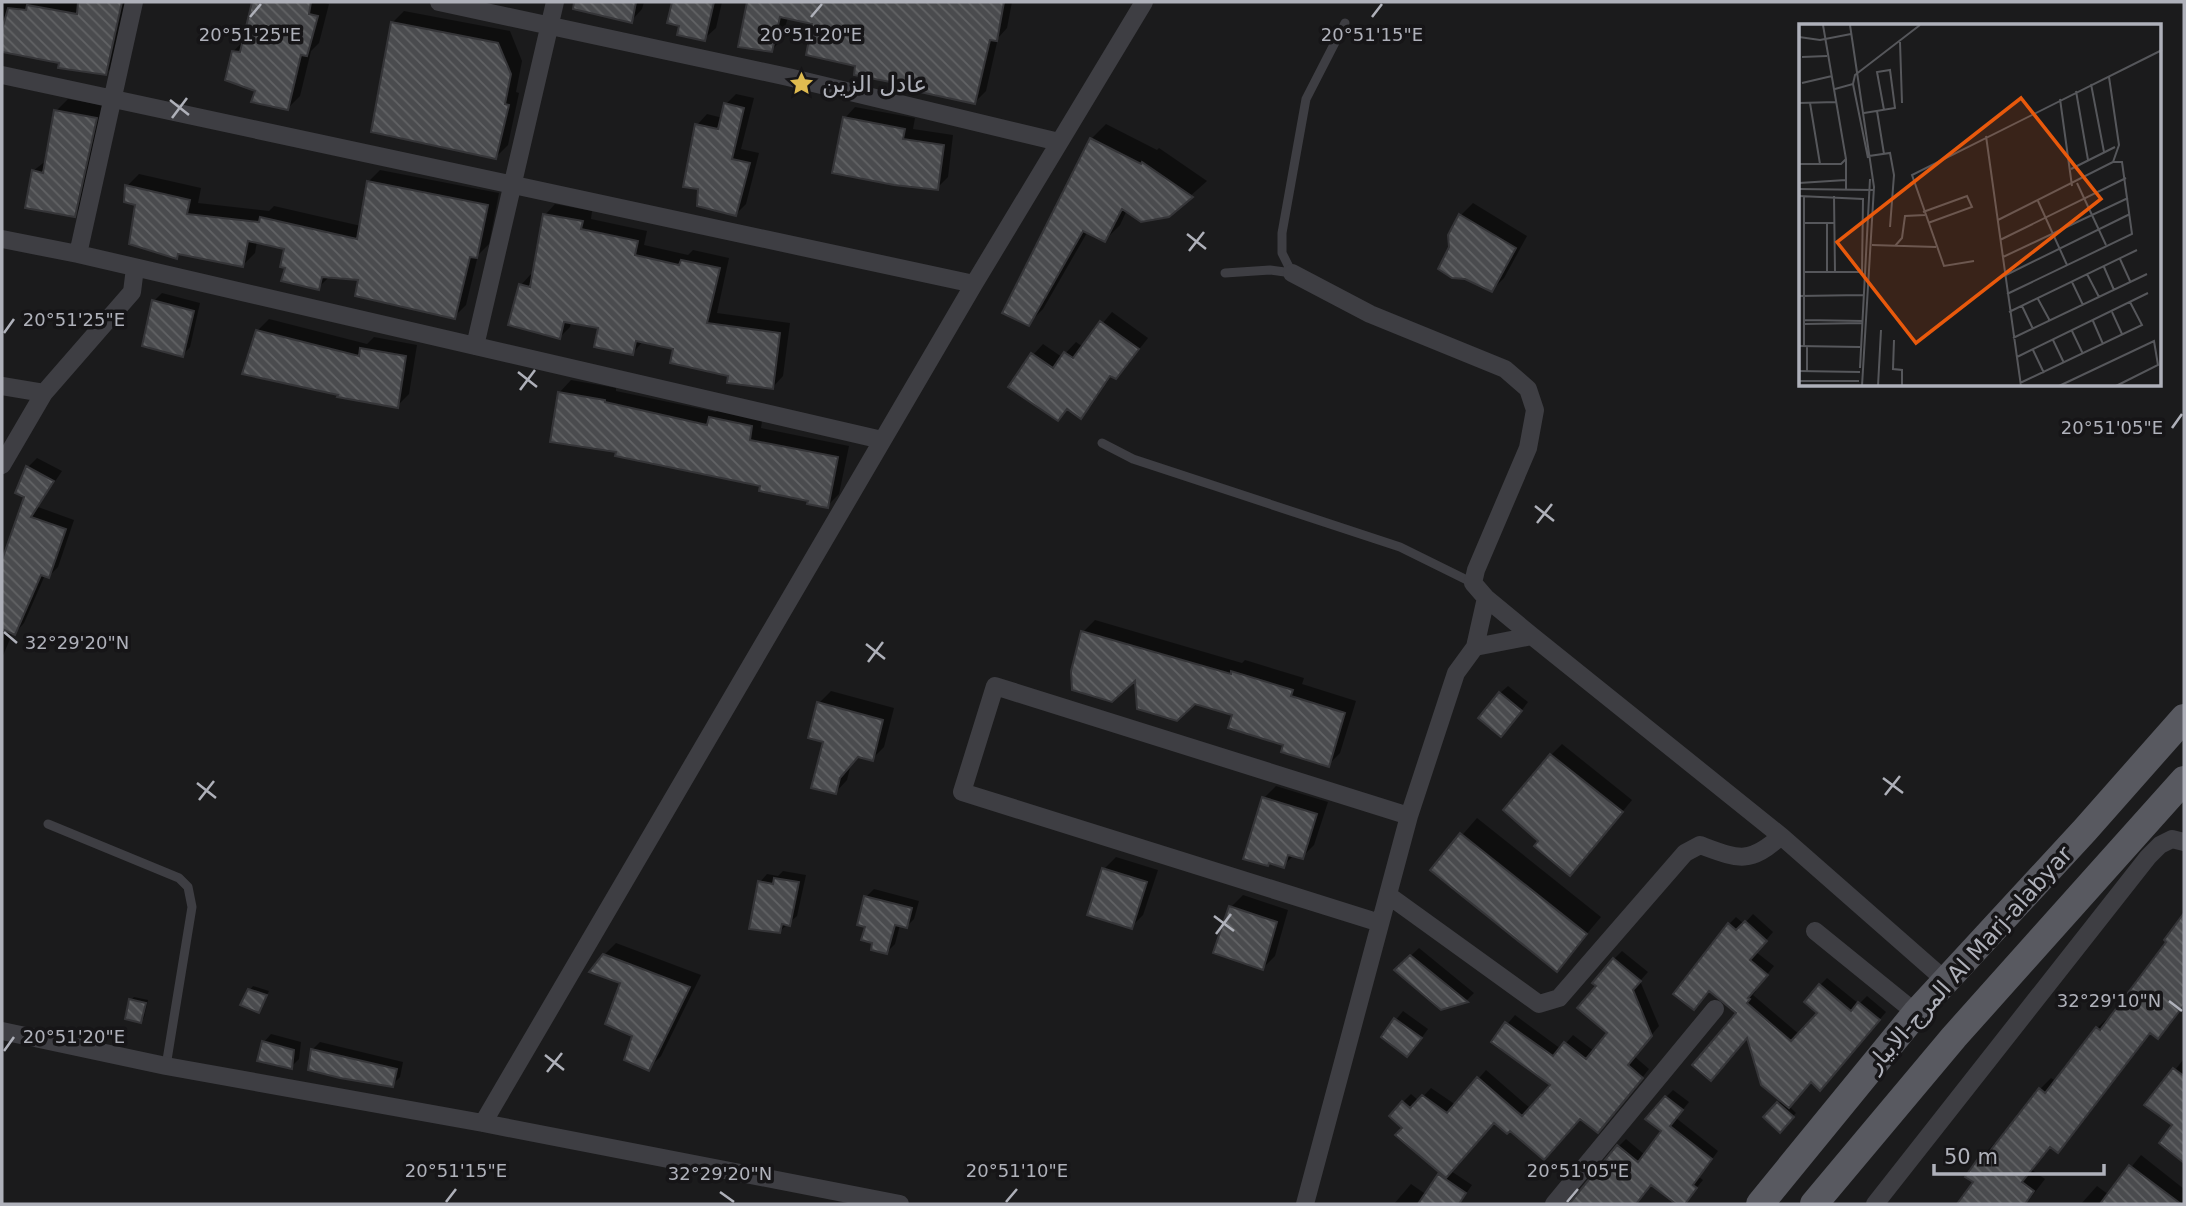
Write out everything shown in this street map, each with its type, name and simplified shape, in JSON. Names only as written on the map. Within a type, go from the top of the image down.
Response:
[{"type":"main road","name":"المرج-الابيار Al Marj-alabyar","points":[[1760,1204],[1916,1013],[2184,718]]},
{"type":"main road","name":"المرج-الابيار Al Marj-alabyar","points":[[1814,1204],[1954,1037],[2184,780]]},
{"type":"street","points":[[78,254],[134,2]]},
{"type":"street","points":[[439,2],[788,78],[1059,142]]},
{"type":"street","points":[[475,346],[555,2]]},
{"type":"street","points":[[483,1123],[974,284],[1144,2]]},
{"type":"street","points":[[2,75],[974,284]]},
{"type":"street","points":[[2,239],[78,254],[883,440]]},
{"type":"street","points":[[2,466],[44,393],[132,292],[135,268]]},
{"type":"street","points":[[1292,273],[1370,314],[1505,369],[1528,389],[1535,411],[1528,449],[1476,570],[1473,583],[1486,598],[1532,636],[1781,836],[1945,980]]},
{"type":"street","points":[[2,386],[44,393]]},
{"type":"street","points":[[1306,1204],[1409,816],[1456,673],[1475,647],[1486,598]]},
{"type":"street","points":[[1475,647],[1532,636]]},
{"type":"street","points":[[1380,923],[962,792],[995,686],[1409,816]]},
{"type":"street","points":[[1388,895],[1539,1004],[1559,998],[1685,853],[1700,845],[1742,858],[1763,852],[1781,836]]},
{"type":"street","points":[[1875,1204],[2148,857],[2160,845],[2172,839],[2184,842]]},
{"type":"street","points":[[1815,931],[1916,1013]]},
{"type":"street","points":[[1554,1204],[1715,1009]]},
{"type":"street","points":[[2,1031],[166,1066],[483,1123],[900,1204]]},
{"type":"lane","points":[[1292,273],[1282,253],[1282,233],[1306,99],[1345,23]]},
{"type":"lane","points":[[1225,273],[1270,270],[1292,273]]},
{"type":"lane","points":[[1102,443],[1133,459],[1400,547],[1473,583]]},
{"type":"lane","points":[[48,824],[179,878],[188,887],[192,907],[166,1066]]},
{"type":"building","points":[[78,2],[122,2],[106,75],[58,68],[59,63],[2,52],[2,30],[8,8],[26,10],[27,5],[77,14]]},
{"type":"building","points":[[252,2],[311,2],[309,14],[318,16],[307,56],[301,55],[288,110],[251,102],[255,91],[225,80],[232,51],[240,52]]},
{"type":"building","points":[[574,2],[636,2],[632,23],[573,9]]},
{"type":"building","points":[[672,2],[714,2],[705,41],[677,35],[679,26],[667,23]]},
{"type":"building","points":[[747,2],[1004,2],[997,41],[990,40],[975,104],[920,92],[921,88],[854,75],[855,66],[806,55],[812,24],[780,17],[772,52],[738,47]]},
{"type":"building","points":[[391,22],[498,43],[511,74],[505,104],[509,105],[496,159],[371,132]]},
{"type":"building","points":[[724,103],[744,108],[732,159],[750,163],[736,216],[697,206],[698,189],[683,187],[695,124],[718,129]]},
{"type":"building","points":[[54,110],[97,118],[75,217],[25,208],[32,170],[43,173]]},
{"type":"building","points":[[843,117],[905,129],[903,139],[944,145],[938,190],[832,173]]},
{"type":"building","points":[[1090,138],[1141,164],[1142,162],[1193,197],[1169,217],[1141,222],[1122,209],[1105,242],[1083,231],[1029,326],[1002,313]]},
{"type":"building","points":[[367,181],[488,205],[477,258],[470,257],[455,319],[355,296],[358,280],[322,277],[319,290],[281,281],[285,268],[280,267],[284,249],[248,241],[243,267],[178,254],[177,259],[129,244],[135,205],[124,202],[125,185],[190,200],[187,214],[259,222],[260,217],[357,239]]},
{"type":"building","points":[[543,214],[583,221],[581,229],[638,241],[635,255],[679,265],[681,260],[720,268],[707,323],[780,333],[773,389],[727,383],[728,376],[670,363],[673,349],[636,341],[633,355],[594,347],[598,328],[564,322],[560,339],[508,325],[519,284],[530,287]]},
{"type":"building","points":[[1459,214],[1516,248],[1492,292],[1465,279],[1452,278],[1438,269],[1449,247],[1448,235]]},
{"type":"building","points":[[152,300],[194,311],[183,357],[142,346]]},
{"type":"building","points":[[1100,321],[1139,349],[1116,379],[1110,376],[1081,419],[1067,409],[1058,421],[1008,387],[1031,353],[1053,368],[1064,352],[1073,358]]},
{"type":"building","points":[[256,330],[359,356],[360,348],[406,356],[398,408],[337,397],[338,395],[242,374]]},
{"type":"building","points":[[558,392],[605,400],[707,425],[709,417],[752,426],[750,440],[838,457],[828,508],[759,491],[760,486],[615,456],[616,452],[550,442]]},
{"type":"building","points":[[26,466],[54,481],[31,517],[66,529],[49,578],[41,575],[15,635],[2,629],[2,560],[24,497],[15,493]]},
{"type":"building","points":[[1081,631],[1293,690],[1291,696],[1345,713],[1329,767],[1281,752],[1283,745],[1228,728],[1232,715],[1195,704],[1177,721],[1137,709],[1135,681],[1112,702],[1072,690],[1071,671]]},
{"type":"building","points":[[1499,692],[1522,711],[1501,737],[1478,718]]},
{"type":"building","points":[[817,702],[883,720],[873,761],[858,757],[840,778],[836,794],[811,788],[823,742],[808,738]]},
{"type":"building","points":[[1550,754],[1623,812],[1570,876],[1534,846],[1538,841],[1503,810]]},
{"type":"building","points":[[1262,797],[1317,814],[1303,859],[1288,855],[1284,868],[1243,859]]},
{"type":"building","points":[[1460,833],[1587,934],[1557,972],[1430,870]]},
{"type":"building","points":[[1102,868],[1147,882],[1132,929],[1087,915]]},
{"type":"building","points":[[774,878],[799,882],[790,926],[782,924],[780,933],[749,929],[758,881],[773,884]]},
{"type":"building","points":[[864,896],[912,908],[907,928],[895,925],[887,954],[871,950],[872,943],[861,940],[865,927],[857,925]]},
{"type":"building","points":[[1229,906],[1277,922],[1263,970],[1213,953]]},
{"type":"building","points":[[2184,913],[2184,1005],[2158,1039],[2150,1033],[2058,1153],[2050,1147],[2022,1182],[2034,1191],[2025,1204],[1957,1204],[1973,1182],[1965,1177],[1982,1153],[1986,1156],[2039,1088],[2045,1093],[2096,1027],[2100,1030],[2166,942],[2164,940]]},
{"type":"building","points":[[1745,921],[1767,941],[1750,960],[1768,975],[1748,998],[1750,999],[1747,1003],[1791,1041],[1817,1013],[1804,1002],[1819,984],[1851,1011],[1858,1002],[1880,1020],[1820,1091],[1811,1082],[1789,1108],[1761,1085],[1747,1038],[1711,1081],[1692,1065],[1736,1013],[1709,991],[1694,1010],[1673,994],[1728,923],[1736,930]]},
{"type":"building","points":[[603,954],[690,987],[649,1071],[624,1060],[632,1036],[605,1024],[620,983],[589,972]]},
{"type":"building","points":[[1410,955],[1468,1002],[1441,1010],[1394,970]]},
{"type":"building","points":[[1613,958],[1641,981],[1633,990],[1652,1036],[1628,1065],[1643,1078],[1598,1133],[1580,1119],[1544,1160],[1510,1131],[1507,1134],[1494,1123],[1446,1178],[1395,1135],[1402,1128],[1389,1116],[1402,1101],[1410,1108],[1422,1095],[1447,1113],[1477,1077],[1522,1116],[1550,1085],[1491,1042],[1505,1022],[1553,1056],[1564,1042],[1586,1059],[1607,1033],[1577,1008],[1596,986],[1592,983]]},
{"type":"building","points":[[248,989],[267,995],[259,1013],[240,1005]]},
{"type":"building","points":[[129,999],[146,1003],[141,1023],[125,1019]]},
{"type":"building","points":[[1394,1018],[1422,1038],[1407,1057],[1381,1037]]},
{"type":"building","points":[[262,1041],[294,1050],[292,1069],[257,1061]]},
{"type":"building","points":[[311,1049],[397,1069],[393,1087],[308,1070]]},
{"type":"building","points":[[2173,1068],[2184,1076],[2184,1163],[2159,1143],[2172,1125],[2144,1105]]},
{"type":"building","points":[[1665,1096],[1683,1110],[1670,1126],[1712,1159],[1693,1185],[1697,1188],[1685,1204],[1676,1204],[1651,1185],[1636,1204],[1569,1204],[1617,1145],[1638,1162],[1661,1131],[1645,1119]]},
{"type":"building","points":[[1777,1102],[1794,1117],[1780,1133],[1763,1117]]},
{"type":"building","points":[[2129,1165],[2181,1204],[2100,1204]]},
{"type":"building","points":[[1438,1174],[1466,1193],[1459,1204],[1418,1204]]},
{"type":"place","name":"عادل الزين","points":[[802,84]]}]
